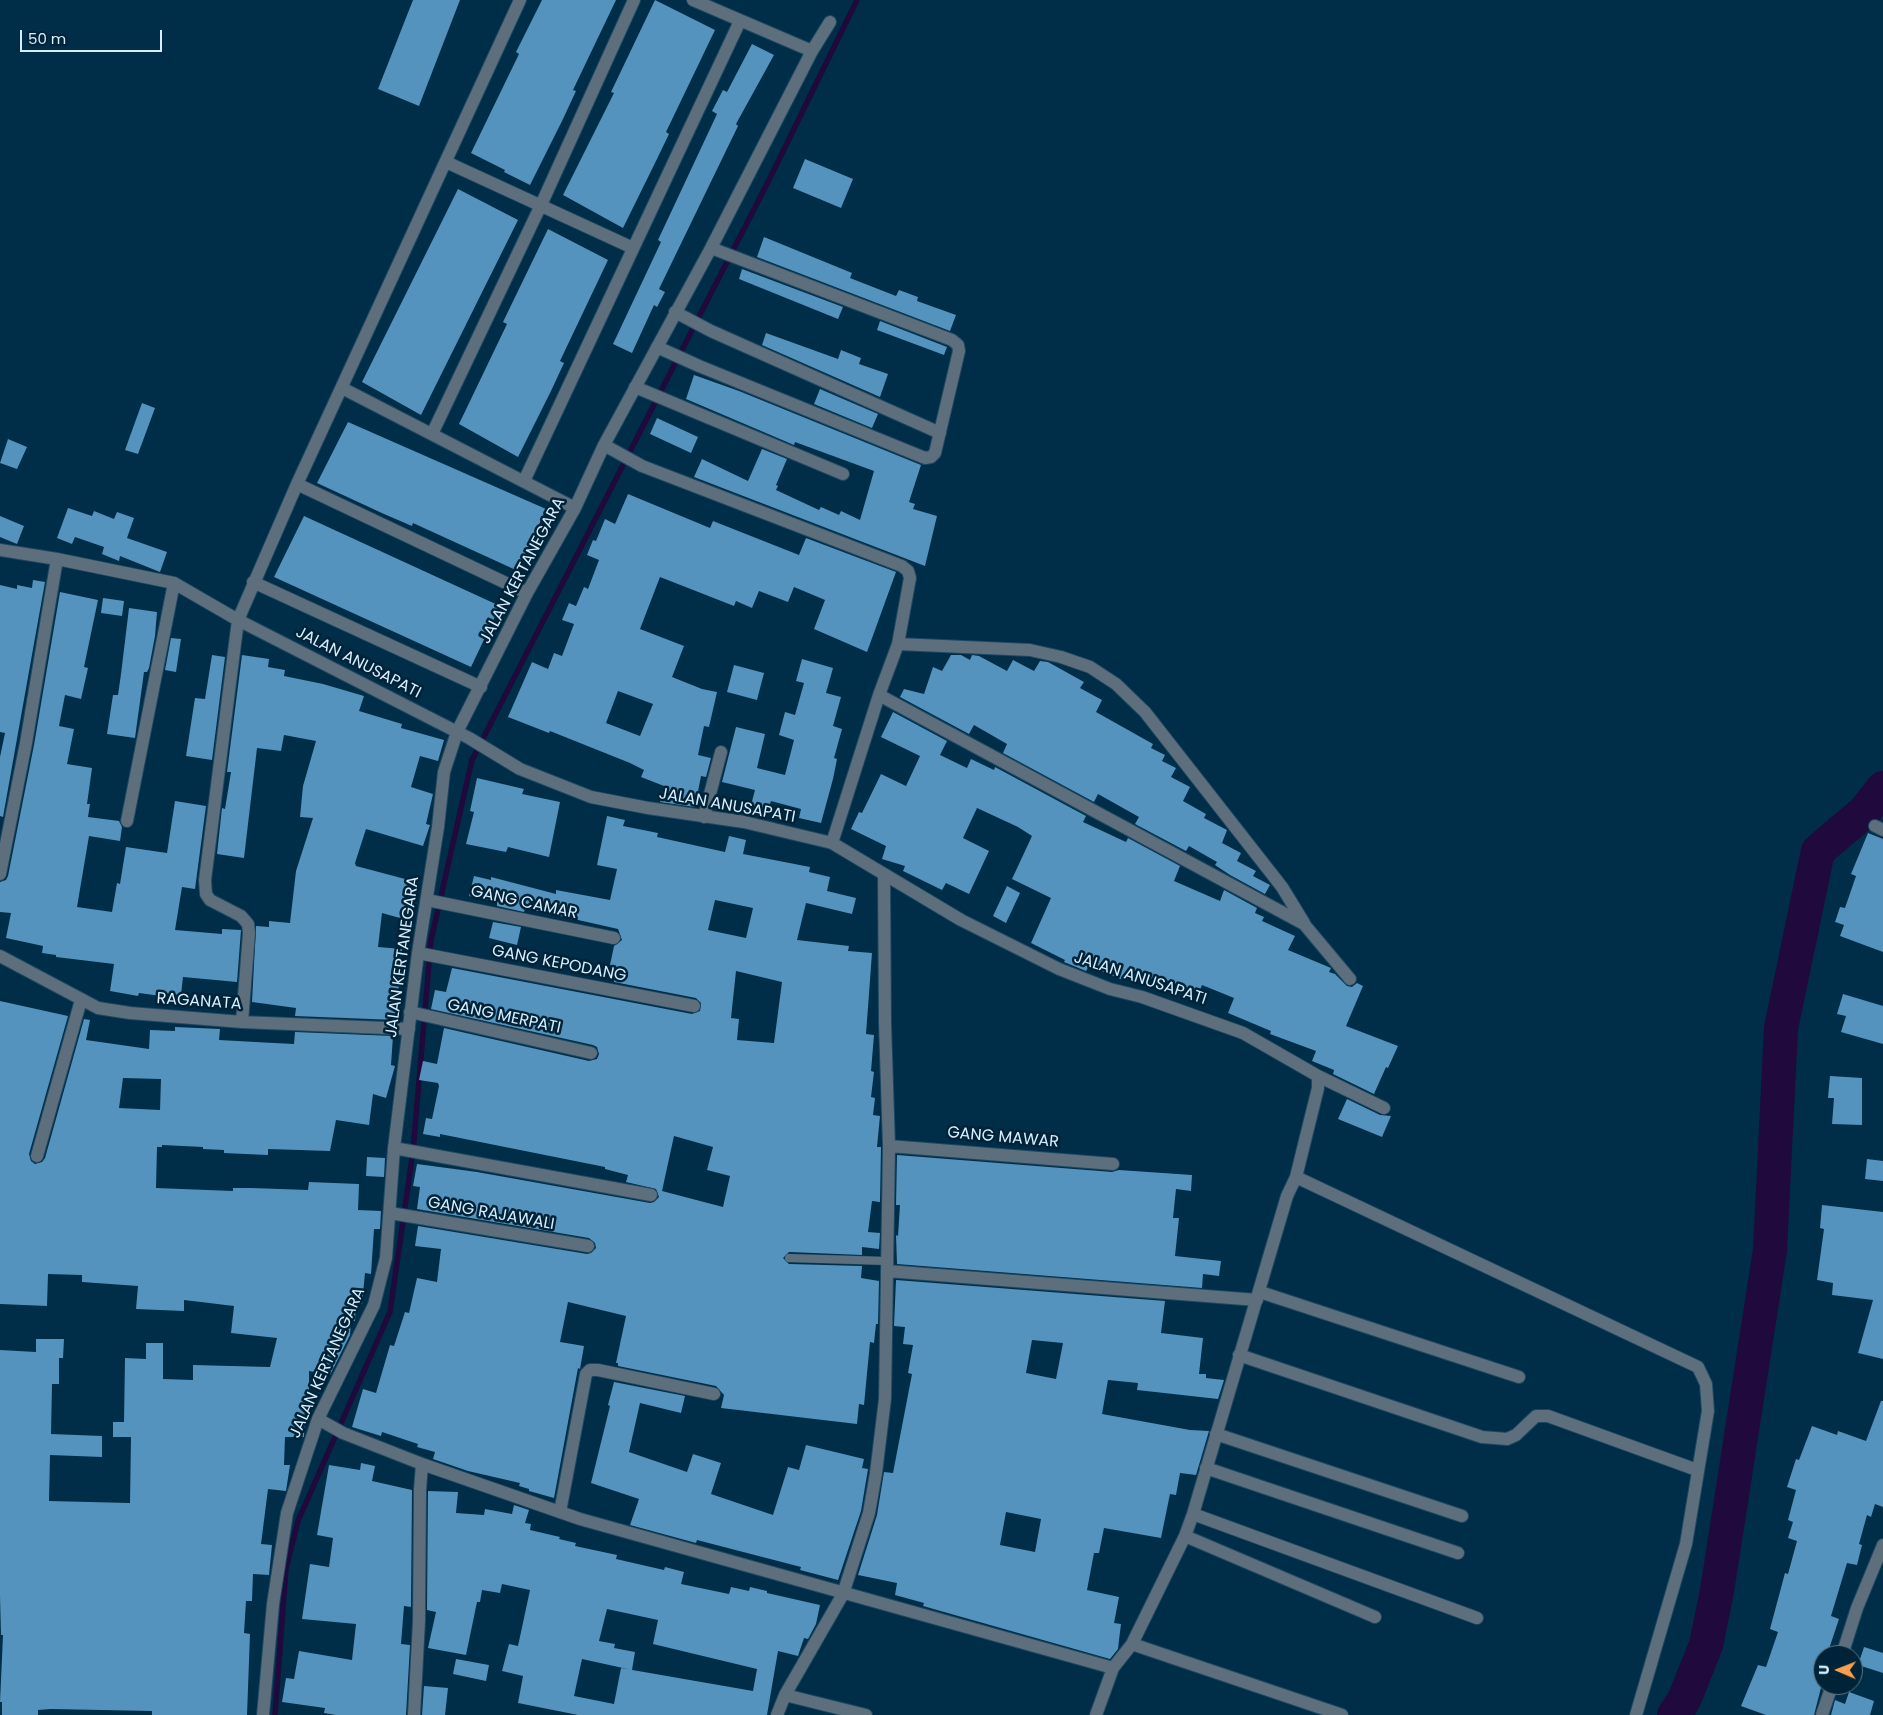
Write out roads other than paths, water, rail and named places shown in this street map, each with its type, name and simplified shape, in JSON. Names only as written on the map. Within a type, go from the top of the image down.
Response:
[{"type":"street","points":[[242,1022],[249,933],[248,924],[241,916],[210,900],[206,894],[205,880],[238,620],[298,484],[520,0]]},
{"type":"street","points":[[432,434],[541,205],[634,0]]},
{"type":"street","points":[[693,0],[812,51]]},
{"type":"street","points":[[524,482],[740,21]]},
{"type":"street","name":"JALAN KERTANEGARA","points":[[263,1715],[273,1604],[283,1532],[322,1422],[374,1305],[386,1258],[399,1149],[408,1029],[414,1013],[426,955],[433,901],[444,772],[463,735],[481,687],[527,593],[606,446],[641,389],[657,347],[680,314],[716,249],[812,51],[830,22]]},
{"type":"street","points":[[446,162],[633,248]]},
{"type":"street","points":[[657,347],[698,366],[925,458],[931,457],[935,453],[959,351],[958,345],[952,340],[716,249]]},
{"type":"street","points":[[680,314],[712,331],[940,433]]},
{"type":"street","points":[[342,388],[574,508]]},
{"type":"street","points":[[641,389],[843,474]]},
{"type":"street","points":[[606,446],[642,466],[902,566],[908,571],[910,578],[898,644],[879,695],[832,843]]},
{"type":"street","points":[[298,484],[527,593]]},
{"type":"street","name":"JALAN ANUSAPATI","points":[[0,550],[57,559],[174,583],[238,620],[463,735],[504,760],[539,777],[591,797],[704,817],[744,822],[832,843],[961,920],[1059,970],[1243,1033],[1318,1076],[1384,1108]]},
{"type":"street","points":[[0,874],[26,743],[57,559]]},
{"type":"street","points":[[254,582],[481,687]]},
{"type":"street","points":[[128,821],[174,583]]},
{"type":"street","points":[[898,644],[1030,650],[1061,657],[1090,668],[1116,684],[1144,712],[1282,887],[1304,924],[1350,979]]},
{"type":"street","points":[[879,695],[1304,924]]},
{"type":"street","points":[[704,817],[721,752]]},
{"type":"street","points":[[777,1715],[785,1694],[843,1594],[868,1513],[876,1473],[885,1399],[890,1146],[885,1023],[884,874]]},
{"type":"street","name":"GANG CAMAR","points":[[433,901],[614,938]]},
{"type":"street","name":"GANG KEPODANG","points":[[426,955],[694,1006]]},
{"type":"street","name":"RAGANATA","points":[[0,956],[98,1008],[130,1014],[242,1022],[408,1029]]},
{"type":"street","points":[[37,1156],[81,1000]]},
{"type":"street","name":"GANG MERPATI","points":[[414,1013],[591,1053]]},
{"type":"street","points":[[1096,1715],[1113,1668],[1132,1644],[1185,1536],[1193,1514],[1287,1196],[1296,1177],[1318,1088],[1318,1076]]},
{"type":"street","name":"GANG MAWAR","points":[[890,1146],[1113,1164]]},
{"type":"street","points":[[399,1149],[651,1195]]},
{"type":"street","points":[[1296,1177],[1698,1367],[1706,1384],[1708,1411],[1686,1544],[1636,1715]]},
{"type":"street","name":"GANG RAJAWALI","points":[[392,1213],[588,1246]]},
{"type":"street","points":[[887,1266],[1258,1296],[1519,1377]]},
{"type":"street","points":[[1239,1355],[1482,1437],[1506,1439],[1516,1435],[1536,1416],[1548,1416],[1697,1470]]},
{"type":"street","points":[[560,1512],[586,1374],[590,1370],[598,1370],[714,1394]]},
{"type":"street","points":[[322,1422],[343,1433],[422,1464],[580,1519],[1113,1668]]},
{"type":"street","points":[[1216,1434],[1462,1516]]},
{"type":"street","points":[[414,1715],[422,1464]]},
{"type":"street","points":[[1206,1468],[1458,1553]]},
{"type":"street","points":[[1193,1514],[1477,1618]]},
{"type":"street","points":[[1185,1536],[1375,1617]]},
{"type":"street","points":[[1845,1645],[1857,1608],[1883,1544]]},
{"type":"street","points":[[1132,1644],[1342,1715]]},
{"type":"street","points":[[785,1694],[866,1715]]},
{"type":"street","points":[[1822,1715],[1829,1695]]},
{"type":"lane","points":[[789,1258],[887,1266]]},
{"type":"waterway","points":[[275,1715],[286,1568],[298,1521],[390,1312],[413,1151],[431,940],[472,760],[770,178],[857,0]]},
{"type":"waterway","points":[[1674,1715],[1684,1700],[1706,1645],[1717,1591],[1770,1250],[1781,1028],[1818,851],[1864,812],[1883,788]]}]
